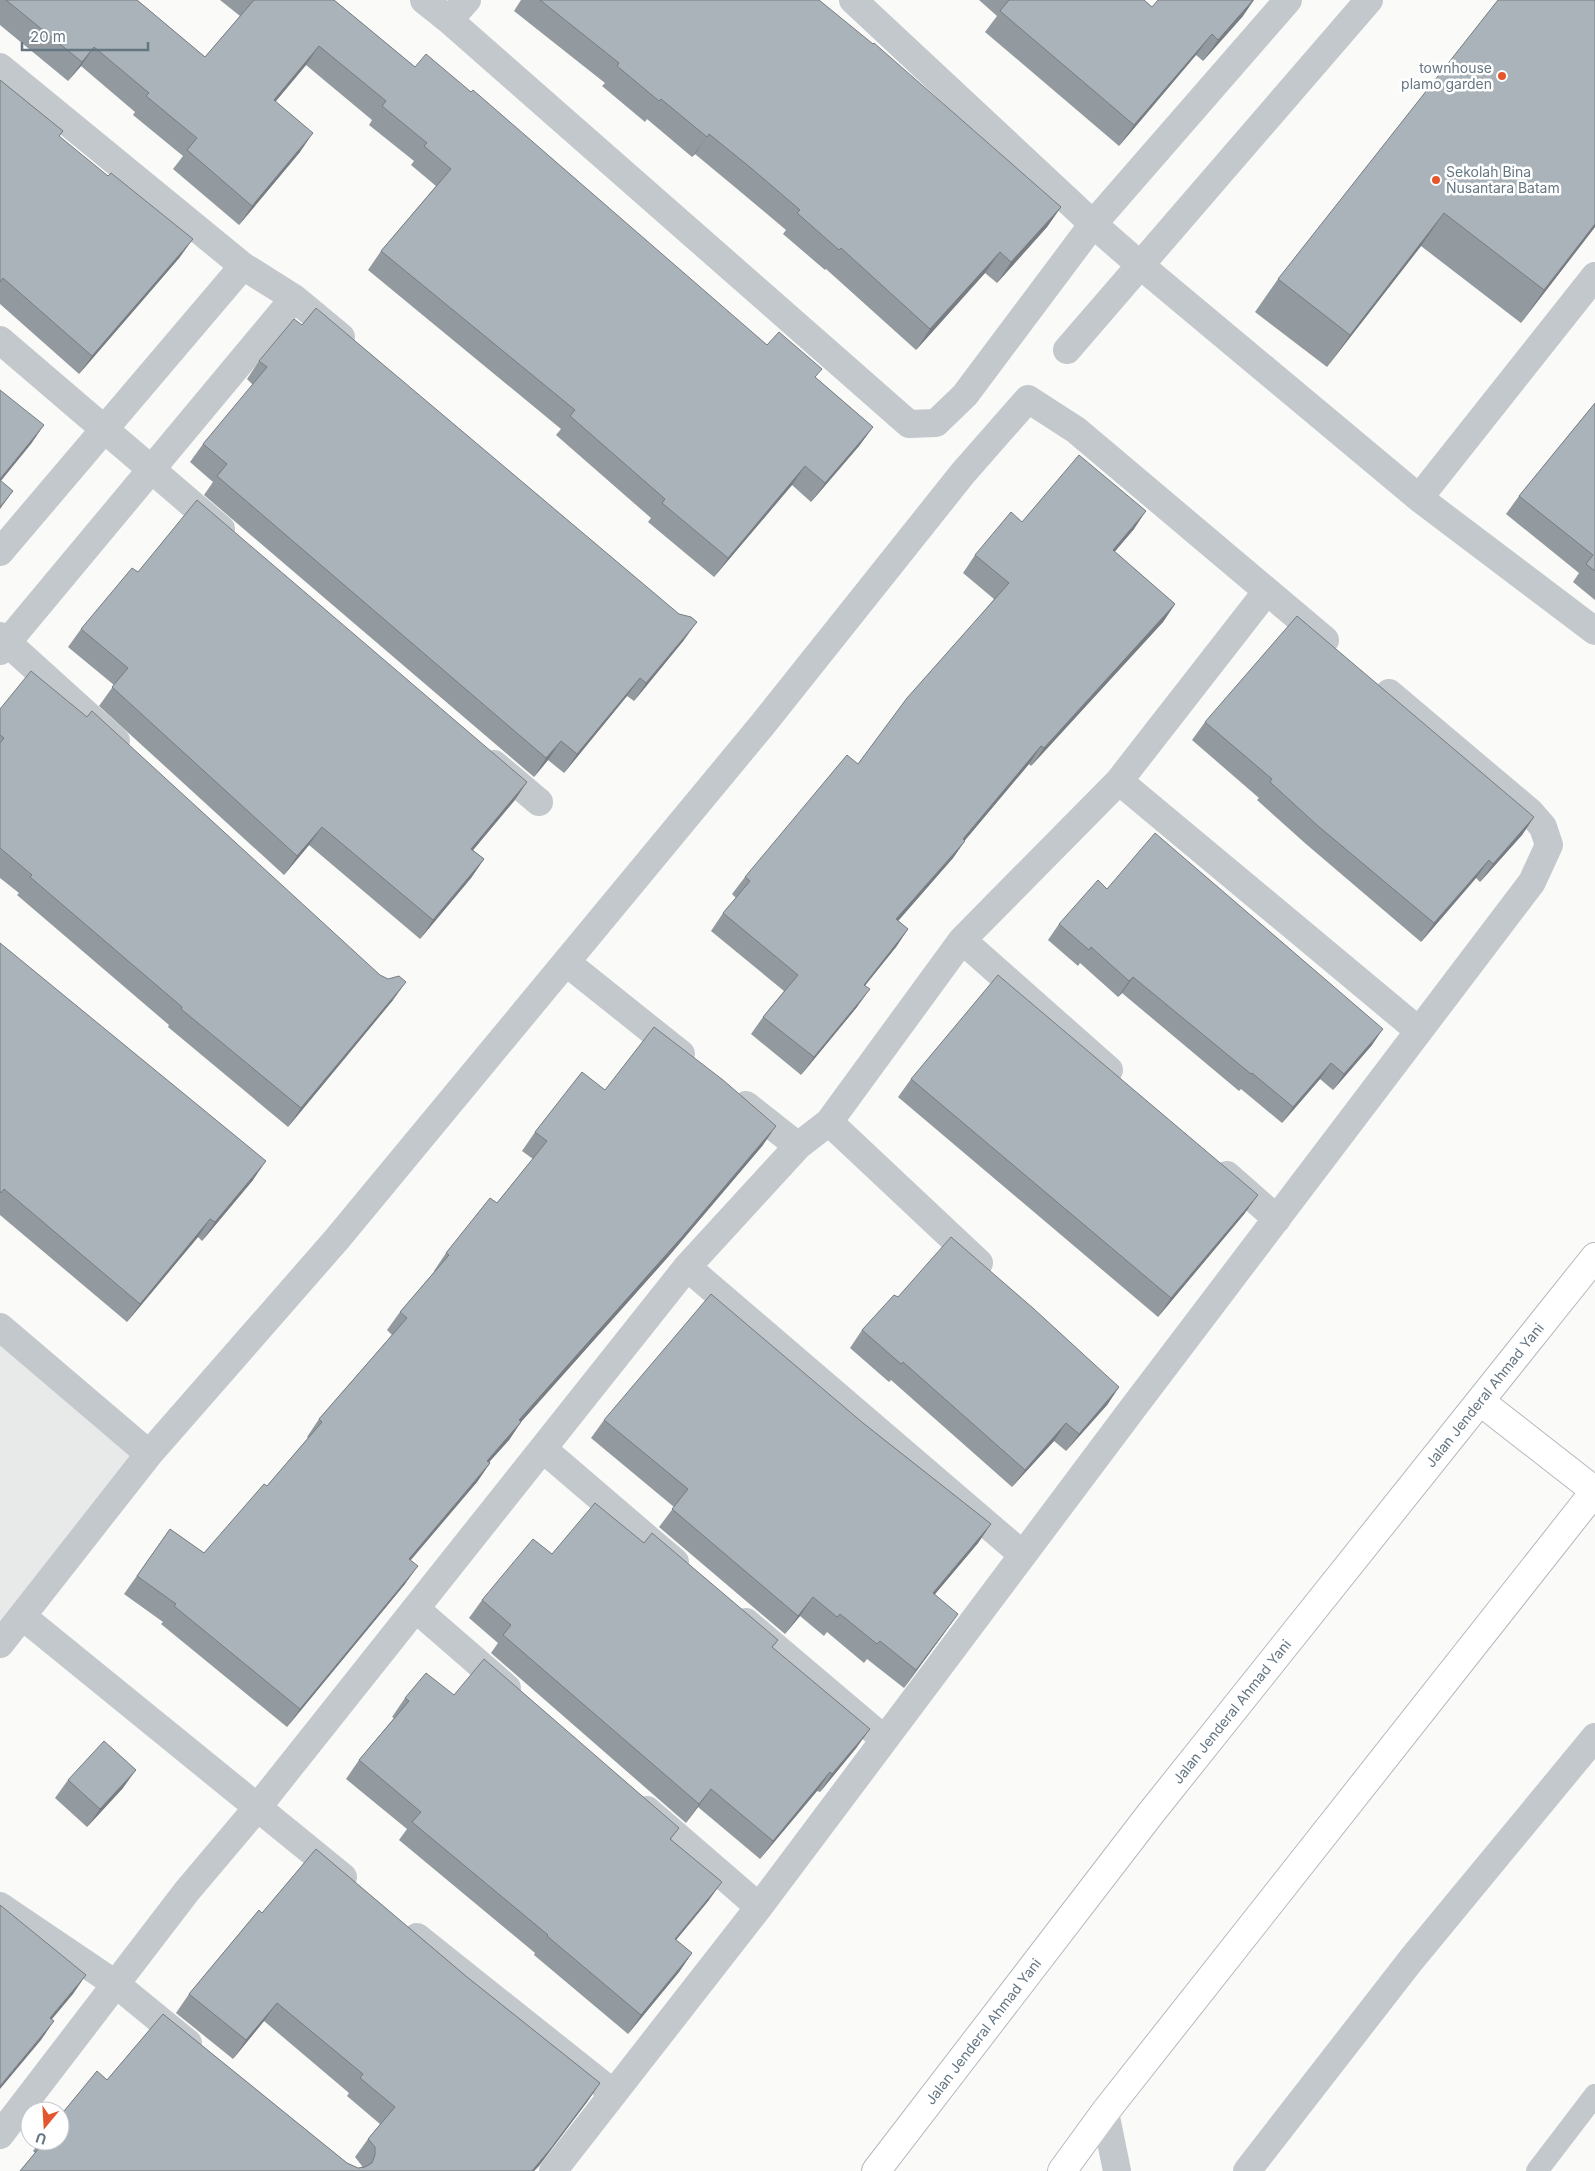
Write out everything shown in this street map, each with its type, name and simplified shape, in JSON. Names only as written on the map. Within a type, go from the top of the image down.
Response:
[{"type":"highway","name":"Jalan Jenderal Ahmad Yani","points":[[876,2171],[1151,1813],[1595,1257]]},
{"type":"highway","points":[[1062,2171],[1105,2112],[1595,1491],[1481,1402]]},
{"type":"street","points":[[424,0],[458,10],[909,424],[936,423],[965,395],[1093,224],[1288,0]]},
{"type":"street","points":[[853,0],[1093,224],[1140,265],[1419,498],[1595,631]]},
{"type":"street","points":[[1067,350],[1368,0]]},
{"type":"street","points":[[0,67],[243,266],[294,298],[363,356]]},
{"type":"street","points":[[0,552],[243,266]]},
{"type":"street","points":[[1419,498],[1595,276]]},
{"type":"street","points":[[131,755],[2,643],[152,471],[294,298]]},
{"type":"street","points":[[0,340],[244,549]]},
{"type":"street","points":[[0,1644],[149,1454],[337,1239],[465,1082],[567,963],[763,724],[963,472],[1028,398],[1076,430],[1342,654]]},
{"type":"street","points":[[0,2135],[117,1985],[186,1891],[257,1808],[687,1267],[798,1146],[829,1122],[962,940],[1119,781],[1267,591]]},
{"type":"street","points":[[553,2171],[759,1908],[1024,1555],[1126,1401],[1277,1218],[1532,882],[1549,844],[1543,827],[1530,812],[1372,680]]},
{"type":"street","points":[[479,750],[540,802]]},
{"type":"street","points":[[1119,781],[1419,1031]]},
{"type":"street","points":[[962,940],[1130,1089]]},
{"type":"street","points":[[567,963],[698,1067]]},
{"type":"street","points":[[729,1091],[798,1146]]},
{"type":"street","points":[[829,1122],[995,1278]]},
{"type":"street","points":[[1211,1160],[1277,1218]]},
{"type":"street","points":[[687,1267],[1024,1555]]},
{"type":"street","points":[[0,1327],[149,1454]]},
{"type":"street","points":[[542,1449],[694,1578]]},
{"type":"street","points":[[725,1604],[884,1739]]},
{"type":"street","points":[[416,1609],[528,1706]]},
{"type":"street","points":[[22,1616],[365,1895]]},
{"type":"street","points":[[1247,2171],[1411,1960],[1595,1737]]},
{"type":"street","points":[[624,1791],[759,1908]]},
{"type":"street","points":[[0,1906],[117,1985],[209,2059]]},
{"type":"street","points":[[396,1920],[613,2093]]},
{"type":"street","points":[[1105,2112],[1117,2171]]},
{"type":"lane","points":[[1537,2171],[1595,2095]]},
{"type":"shaded area","points":[[0,1327],[149,1454],[0,1644]]},
{"type":"building","points":[[6,0],[137,0],[205,57],[254,0],[334,0],[415,67],[426,54],[471,92],[473,90],[767,345],[779,332],[822,369],[815,377],[873,427],[825,483],[805,466],[728,558],[662,503],[665,499],[570,416],[575,410],[381,251],[451,169],[424,146],[427,143],[382,106],[386,101],[319,46],[274,100],[313,133],[252,206],[187,150],[197,138],[146,96],[149,93],[94,47],[82,62]]},
{"type":"building","points":[[540,0],[819,0],[874,43],[1061,207],[1011,262],[1000,252],[930,329],[841,248],[839,250],[797,213],[800,210],[751,168],[709,134],[707,137],[661,99],[659,101],[617,66],[619,63]]},
{"type":"building","points":[[1009,0],[1144,0],[1152,7],[1158,0],[1253,0],[1218,40],[1212,34],[1134,125],[1000,11]]},
{"type":"building","points":[[1498,0],[1595,0],[1595,224],[1544,290],[1444,213],[1350,335],[1278,279]]},
{"type":"building","points":[[0,80],[63,131],[59,136],[108,176],[111,173],[193,239],[92,356],[3,278],[0,282]]},
{"type":"building","points":[[316,308],[679,614],[691,617],[697,622],[646,683],[640,678],[577,754],[561,741],[546,758],[217,476],[227,464],[203,444],[267,367],[259,361],[294,319],[302,325]]},
{"type":"building","points":[[0,390],[44,425],[0,479]]},
{"type":"building","points":[[1595,403],[1595,571],[1586,564],[1593,555],[1519,496]]},
{"type":"building","points":[[1079,455],[1146,511],[1113,550],[1175,604],[1044,748],[1041,746],[963,839],[965,841],[896,919],[908,929],[864,985],[870,989],[814,1057],[763,1017],[798,975],[723,913],[750,881],[745,877],[847,755],[858,764],[907,698],[1009,583],[975,555],[1011,512],[1022,522]]},
{"type":"building","points":[[0,480],[13,491],[0,507]]},
{"type":"building","points":[[197,500],[527,782],[471,849],[484,859],[433,920],[322,827],[297,856],[112,687],[128,668],[81,629],[132,568],[138,572]]},
{"type":"building","points":[[1297,616],[1534,817],[1493,864],[1489,860],[1434,923],[1318,826],[1270,782],[1272,779],[1205,722]]},
{"type":"building","points":[[31,671],[87,717],[92,711],[380,975],[388,979],[399,976],[406,982],[301,1108],[181,1009],[182,1007],[30,877],[32,875],[0,848],[0,743],[4,738],[0,735],[0,709]]},
{"type":"building","points":[[1155,833],[1383,1029],[1344,1074],[1331,1063],[1293,1107],[1133,977],[1129,981],[1091,947],[1089,950],[1059,924],[1098,880],[1107,889]]},
{"type":"building","points":[[0,943],[266,1161],[215,1222],[210,1219],[140,1304],[4,1189],[1,1193],[0,1191]]},
{"type":"building","points":[[998,975],[1258,1195],[1171,1298],[911,1079]]},
{"type":"building","points":[[654,1027],[723,1080],[776,1126],[681,1238],[519,1420],[521,1422],[487,1461],[490,1463],[409,1559],[418,1566],[300,1709],[174,1606],[176,1604],[137,1576],[170,1529],[204,1553],[264,1484],[267,1486],[322,1422],[319,1419],[407,1318],[400,1312],[449,1255],[446,1253],[490,1198],[497,1203],[547,1141],[535,1132],[582,1072],[605,1090]]},
{"type":"building","points":[[951,1237],[1034,1309],[1119,1387],[1079,1434],[1066,1423],[1025,1470],[903,1362],[901,1364],[862,1330],[894,1295],[898,1297]]},
{"type":"building","points":[[711,1294],[863,1423],[991,1524],[933,1593],[958,1614],[916,1670],[880,1641],[877,1644],[840,1614],[837,1617],[813,1597],[798,1616],[672,1509],[688,1489],[604,1420]]},
{"type":"building","points":[[595,1503],[644,1543],[652,1533],[778,1640],[772,1647],[870,1729],[832,1774],[830,1772],[773,1841],[711,1789],[699,1804],[503,1635],[511,1625],[482,1600],[533,1539],[552,1554]]},
{"type":"building","points":[[484,1659],[679,1828],[670,1839],[722,1882],[675,1939],[692,1953],[641,2015],[412,1822],[421,1812],[359,1760],[409,1701],[405,1698],[426,1673],[454,1695]]},
{"type":"building","points":[[104,1741],[136,1770],[100,1809],[68,1780]]},
{"type":"building","points":[[316,1849],[467,1977],[600,2083],[532,2171],[20,2171],[37,2151],[70,2151],[70,2104],[97,2071],[107,2080],[163,2014],[347,2163],[358,2168],[372,2163],[375,2147],[368,2139],[395,2107],[360,2078],[363,2074],[277,2003],[246,2040],[189,1994],[259,1910],[262,1913]]},
{"type":"building","points":[[0,1905],[86,1975],[50,2018],[54,2021],[0,2086]]},
{"type":"place","name":"townhouse plamo garden","points":[[1502,76]]},
{"type":"place","name":"Sekolah Bina Nusantara Batam","points":[[1436,180]]}]
